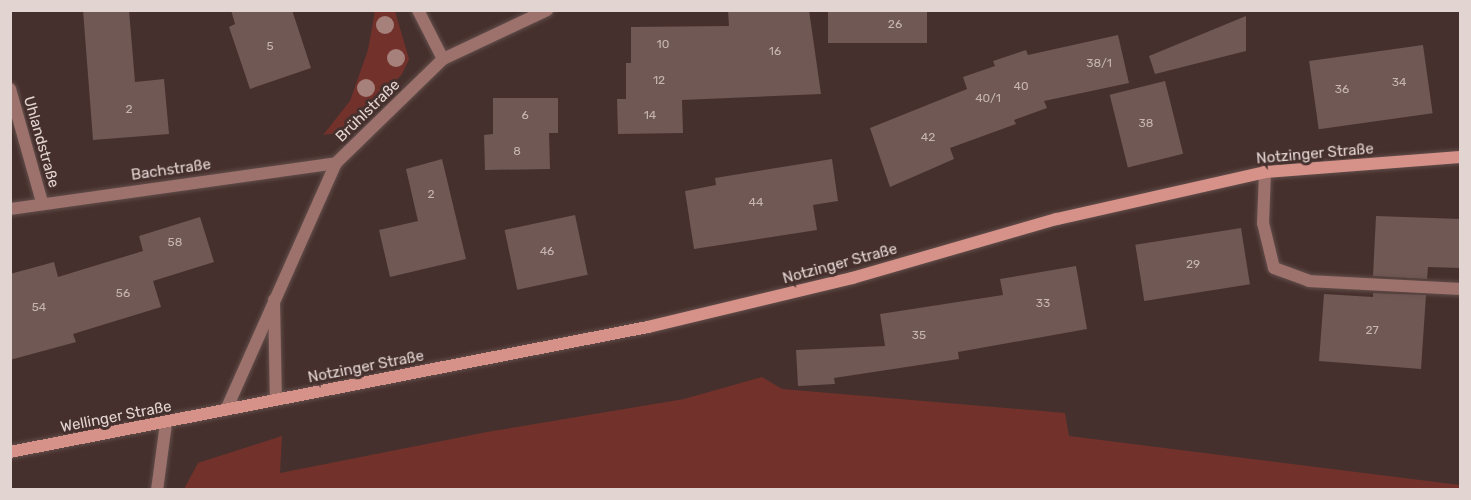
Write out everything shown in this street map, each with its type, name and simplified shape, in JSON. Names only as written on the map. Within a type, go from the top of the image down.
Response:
[{"type":"street","points":[[418,10],[443,58]]},
{"type":"street","name":"Brühlstraße","points":[[226,410],[274,296],[336,163],[443,58],[547,10]]},
{"type":"street","name":"Uhlandstraße","points":[[10,89],[42,202]]},
{"type":"street","name":"Notzinger Straße","points":[[226,410],[648,327],[852,278],[1057,219],[1265,172],[1461,157]]},
{"type":"street","name":"Bachstraße","points":[[10,209],[42,202],[336,163]]},
{"type":"street","points":[[1265,172],[1263,223],[1274,268],[1309,281],[1461,289]]},
{"type":"street","name":"Brühlstraße","points":[[274,296],[276,400]]},
{"type":"street","name":"Wellinger Straße","points":[[10,452],[226,410]]},
{"type":"street","points":[[157,489],[166,423]]},
{"type":"shaded area","points":[[375,11],[395,11],[409,59],[402,74],[376,102],[337,133],[323,135],[350,101],[368,50]]},
{"type":"shaded area","points":[[762,377],[782,389],[1065,413],[1069,436],[1460,485],[1460,489],[184,489],[198,463],[282,436],[280,473],[487,432],[684,399]]},
{"type":"building","points":[[83,10],[129,10],[135,82],[164,79],[169,134],[93,140]]},
{"type":"building","points":[[231,10],[292,10],[311,68],[250,89],[229,27],[235,24]]},
{"type":"building","points":[[728,10],[809,10],[821,94],[682,100],[683,133],[618,134],[617,99],[626,99],[626,63],[631,63],[631,27],[729,26]]},
{"type":"building","points":[[828,10],[927,10],[927,43],[828,43]]},
{"type":"building","points":[[1246,16],[1246,51],[1155,74],[1149,56]]},
{"type":"building","points":[[1118,35],[1129,83],[1044,101],[1047,108],[1014,120],[1016,124],[950,148],[954,159],[890,187],[870,128],[967,89],[963,77],[995,66],[993,61],[1026,50],[1028,55]]},
{"type":"building","points":[[1423,45],[1433,113],[1319,129],[1309,61]]},
{"type":"building","points":[[1165,81],[1183,154],[1128,168],[1110,95]]},
{"type":"building","points":[[493,98],[558,98],[558,133],[549,133],[550,169],[485,170],[484,135],[493,134]]},
{"type":"building","points":[[442,159],[466,259],[390,277],[379,230],[418,221],[406,169]]},
{"type":"building","points":[[832,159],[838,201],[813,205],[817,230],[694,249],[685,191],[716,185],[715,178]]},
{"type":"building","points":[[575,215],[588,275],[517,290],[505,230]]},
{"type":"building","points":[[1376,216],[1461,219],[1461,268],[1428,267],[1427,279],[1373,276]]},
{"type":"building","points":[[200,217],[214,262],[153,281],[161,307],[73,334],[76,342],[10,360],[10,274],[54,262],[58,277],[143,251],[139,236]]},
{"type":"building","points":[[1241,228],[1250,284],[1144,301],[1135,245]]},
{"type":"building","points":[[1076,266],[1087,329],[958,352],[959,359],[834,378],[835,384],[798,386],[796,350],[885,346],[880,314],[1003,295],[1000,279]]},
{"type":"building","points":[[1373,293],[1426,295],[1421,369],[1319,361],[1324,294],[1373,297]]}]
